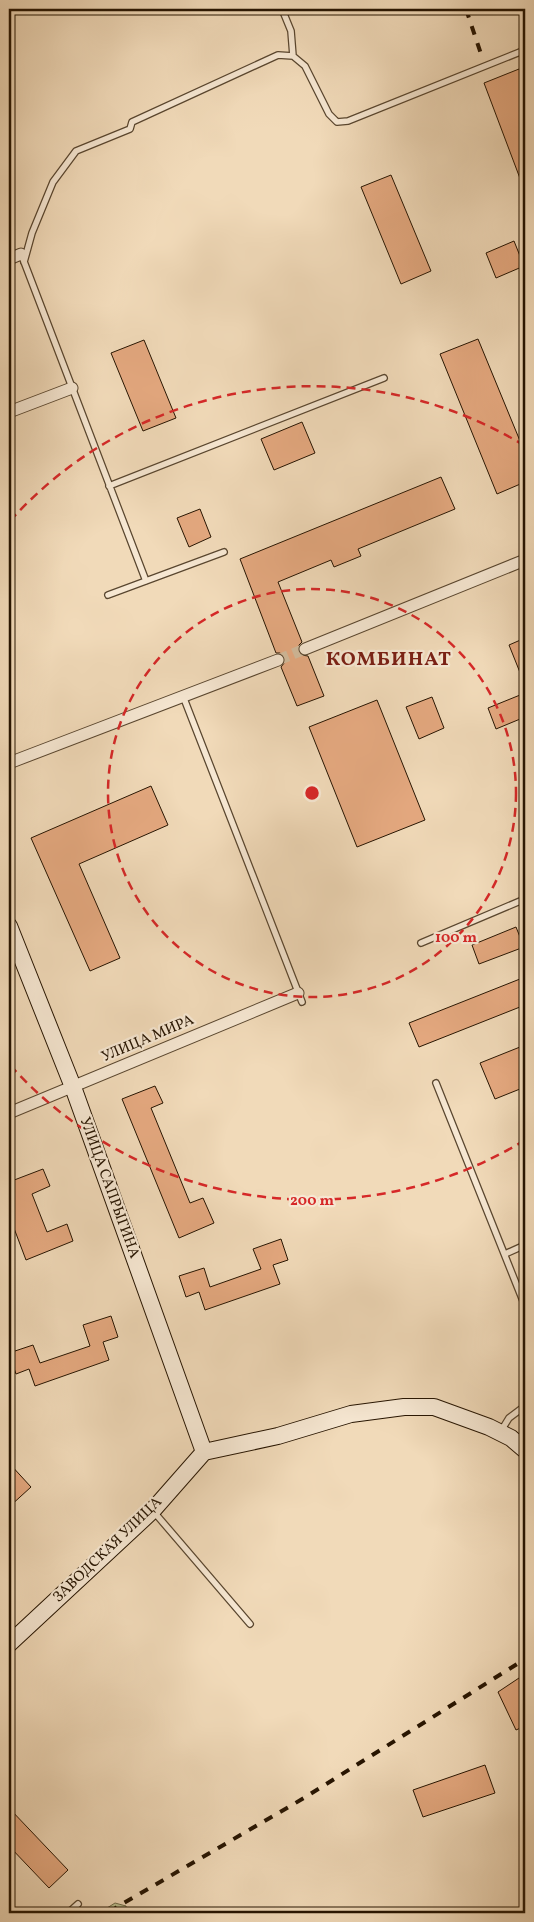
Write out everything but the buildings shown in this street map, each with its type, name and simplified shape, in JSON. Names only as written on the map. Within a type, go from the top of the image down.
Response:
[{"type":"street","points":[[9,259],[22,258]]},
{"type":"street","points":[[9,412],[72,388]]},
{"type":"street","points":[[305,649],[525,560]]},
{"type":"street","points":[[9,763],[278,660]]},
{"type":"street","name":"УЛИЦА САПРЫГИНА","points":[[9,926],[73,1087],[204,1452]]},
{"type":"street","name":"УЛИЦА МИРА","points":[[9,1113],[300,998]]},
{"type":"street","points":[[204,1452],[278,1436],[351,1414],[404,1407],[434,1407],[499,1432],[511,1438],[525,1450]]},
{"type":"street","name":"ЗАВОДСКАЯ УЛИЦА","points":[[9,1644],[153,1510],[204,1452]]},
{"type":"lane","points":[[282,9],[291,31],[292,56]]},
{"type":"lane","points":[[146,581],[22,258],[53,182],[76,150],[130,130],[132,122],[278,55],[292,56],[306,66],[329,114],[337,122],[348,121],[525,50]]},
{"type":"lane","points":[[110,486],[384,378]]},
{"type":"lane","points":[[108,595],[224,552]]},
{"type":"lane","points":[[183,696],[300,998]]},
{"type":"lane","points":[[421,943],[525,899]]},
{"type":"lane","points":[[436,1083],[525,1306]]},
{"type":"lane","points":[[505,1254],[525,1245]]},
{"type":"lane","points":[[499,1432],[509,1418],[525,1406]]},
{"type":"lane","points":[[153,1510],[250,1624]]},
{"type":"lane","points":[[68,1913],[78,1904]]},
{"type":"green space","points":[[115,1903],[126,1906],[126,1913],[99,1913]]},
{"type":"tunnel","points":[[278,660],[305,649]]},
{"type":"railway","points":[[466,9],[482,57]]},
{"type":"railway","points":[[110,1913],[117,1907],[304,1798],[525,1659]]},
{"type":"district","name":"КОМБИНАТ","points":[[389,660]]}]
